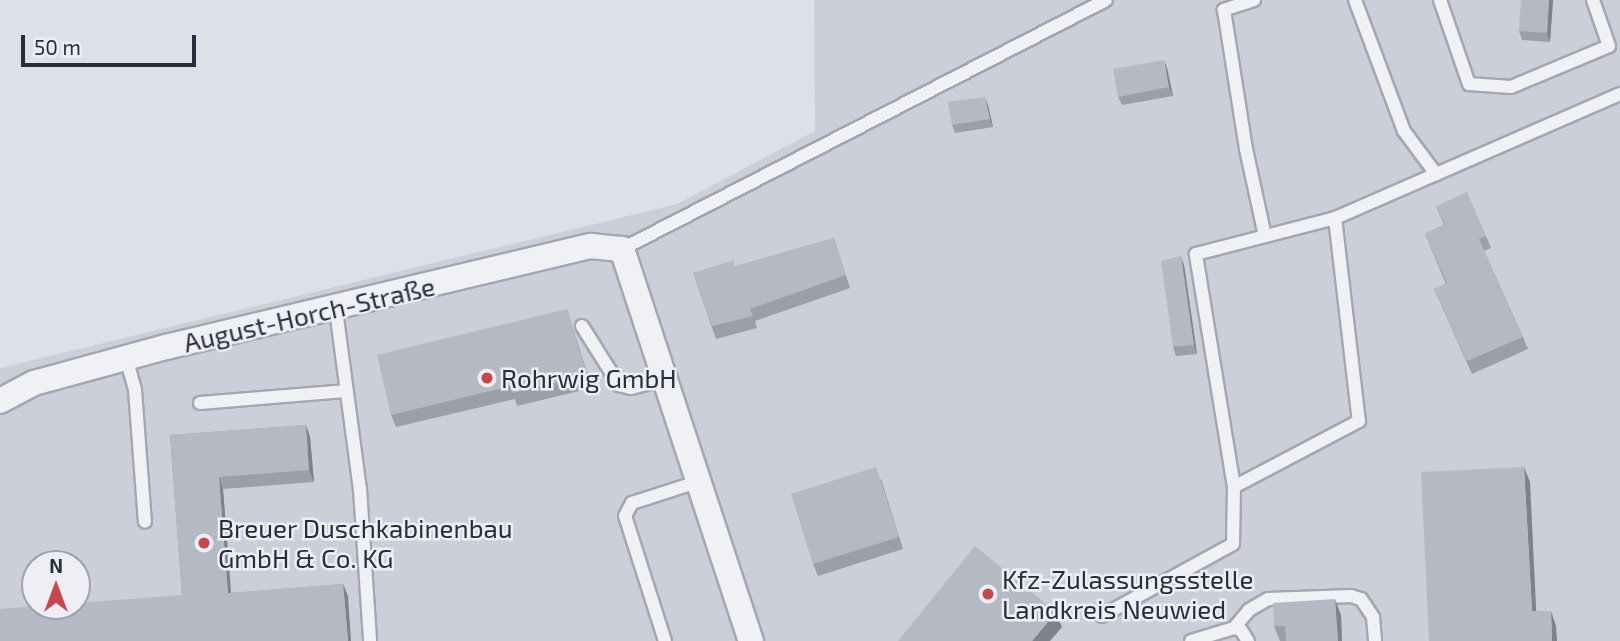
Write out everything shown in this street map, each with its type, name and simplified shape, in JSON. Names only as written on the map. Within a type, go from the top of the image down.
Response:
[{"type":"street","name":"August-Horch-Straße","points":[[0,401],[34,383],[126,358],[336,310],[591,246],[622,249]]},
{"type":"street","points":[[622,249],[751,641]]},
{"type":"lane","points":[[622,249],[1106,0]]},
{"type":"lane","points":[[1254,0],[1224,10],[1246,149],[1265,236]]},
{"type":"lane","points":[[1355,0],[1404,131],[1436,173]]},
{"type":"lane","points":[[1440,0],[1469,84],[1511,87],[1609,46],[1593,0]]},
{"type":"lane","points":[[1102,616],[1233,544],[1234,486],[1196,254],[1335,218],[1620,94]]},
{"type":"lane","points":[[1234,486],[1359,422],[1335,218]]},
{"type":"lane","points":[[336,310],[360,489],[370,641]]},
{"type":"lane","points":[[582,326],[619,384],[631,388],[663,380]]},
{"type":"lane","points":[[126,358],[135,390],[145,522]]},
{"type":"lane","points":[[200,403],[345,391]]},
{"type":"lane","points":[[665,641],[625,516],[632,503],[697,482]]},
{"type":"lane","points":[[1191,641],[1234,628],[1249,610],[1268,599],[1351,596],[1361,599],[1373,617],[1375,641]]},
{"type":"lane","points":[[1234,628],[1247,639]]},
{"type":"shaded area","points":[[814,0],[1620,0],[1620,641],[0,641],[0,368],[677,204],[815,131]]},
{"type":"building","points":[[1521,0],[1549,0],[1547,33],[1519,31]]},
{"type":"building","points":[[1164,60],[1169,87],[1118,97],[1113,69]]},
{"type":"building","points":[[985,97],[990,119],[952,125],[948,102]]},
{"type":"building","points":[[1467,192],[1486,236],[1479,239],[1523,337],[1467,361],[1434,289],[1447,283],[1425,234],[1445,225],[1436,206]]},
{"type":"building","points":[[834,238],[846,275],[750,309],[753,316],[712,326],[693,273],[734,260],[734,267]]},
{"type":"building","points":[[1181,256],[1194,345],[1173,347],[1161,261]]},
{"type":"building","name":"Rohrwig GmbH","points":[[567,309],[587,375],[513,393],[511,386],[391,415],[377,355]]},
{"type":"building","name":"Breuer Duschkabinenbau GmbH & Co. KG","points":[[306,425],[309,470],[219,477],[228,593],[343,584],[348,641],[0,641],[0,609],[21,607],[21,620],[91,620],[91,602],[182,595],[170,435]]},
{"type":"building","points":[[876,467],[899,537],[813,564],[791,494]]},
{"type":"building","points":[[1524,467],[1532,611],[1551,611],[1552,641],[1429,641],[1421,472]]},
{"type":"building","name":"Kfz-Zulassungsstelle Landkreis Neuwied","points":[[975,546],[1056,612],[1032,641],[898,641]]},
{"type":"building","points":[[1335,599],[1338,641],[1286,641],[1285,626],[1274,626],[1273,603]]},
{"type":"place","name":"Rohrwig GmbH","points":[[487,378]]},
{"type":"place","name":"Breuer Duschkabinenbau GmbH & Co. KG","points":[[204,543]]},
{"type":"place","name":"Kfz-Zulassungsstelle Landkreis Neuwied","points":[[988,594]]}]
